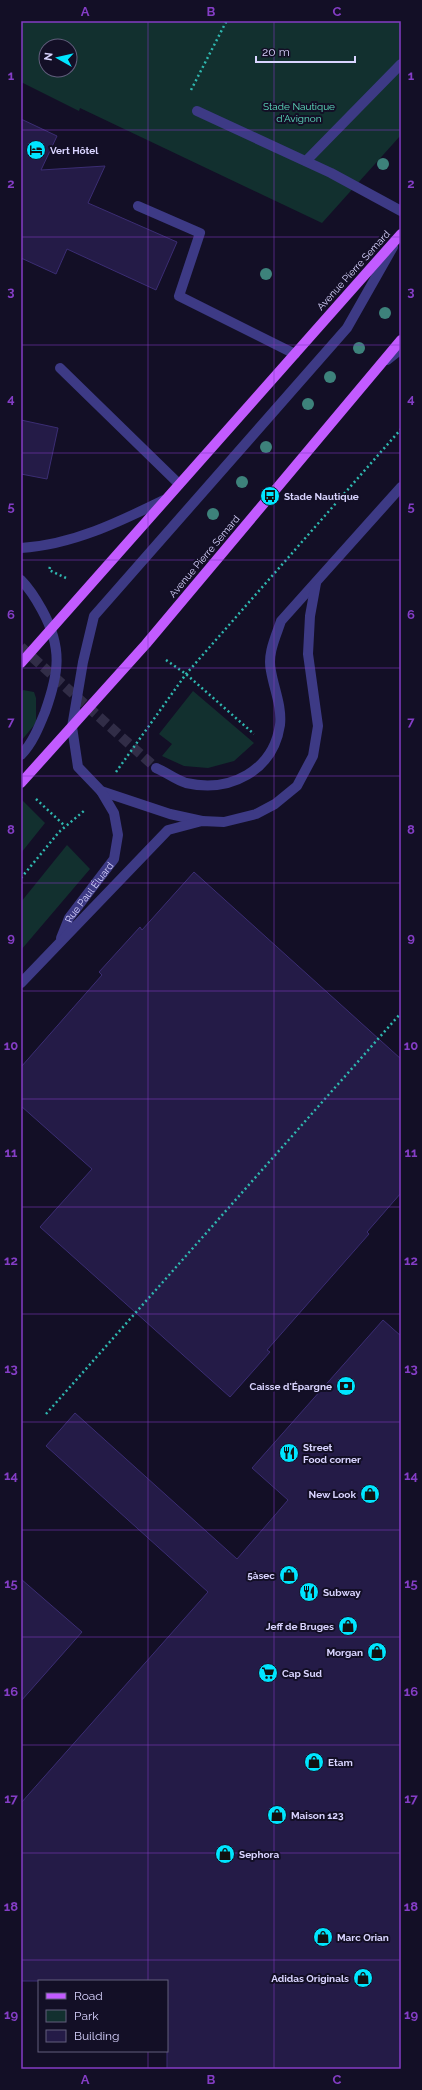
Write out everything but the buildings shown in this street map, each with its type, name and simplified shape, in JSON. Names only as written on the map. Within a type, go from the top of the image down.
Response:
[{"type":"main road","name":"Avenue Pierre Semard","points":[[21,663],[399,236]]},
{"type":"main road","name":"Avenue Pierre Semard","points":[[21,783],[146,644],[401,340]]},
{"type":"street","points":[[306,162],[401,64]]},
{"type":"street","points":[[197,111],[331,173],[401,211]]},
{"type":"street","points":[[138,206],[200,233],[179,296],[295,354]]},
{"type":"street","points":[[316,583],[310,616],[308,654],[318,726],[313,756],[297,786],[275,804],[256,814],[224,822],[202,821],[170,814],[101,791],[78,767],[72,727],[83,662],[94,616],[346,328],[399,236]]},
{"type":"street","points":[[377,367],[401,349]]},
{"type":"street","points":[[60,368],[179,484]]},
{"type":"street","points":[[156,768],[186,782],[211,785],[237,781],[259,766],[272,750],[280,725],[279,703],[270,669],[272,646],[281,621],[401,487]]},
{"type":"street","points":[[21,548],[50,545],[111,526],[164,500]]},
{"type":"street","points":[[21,580],[30,590],[52,628],[58,654],[53,690],[41,721],[27,749],[21,755]]},
{"type":"street","name":"Rue Paul Éluard","points":[[21,983],[59,944],[69,918],[114,859],[118,835],[114,813],[101,791]]},
{"type":"street","points":[[59,944],[168,830],[202,821]]},
{"type":"path","points":[[197,111],[185,102],[226,22],[225,21]]},
{"type":"path","points":[[119,769],[186,674],[401,429]]},
{"type":"path","points":[[52,562],[49,570],[67,579]]},
{"type":"path","points":[[166,660],[186,674],[255,735]]},
{"type":"path","points":[[34,798],[65,826]]},
{"type":"path","points":[[21,878],[65,826],[85,811]]},
{"type":"path","points":[[46,1414],[401,1013]]},
{"type":"green space","name":"Stade Nautique d'Avignon","points":[[21,21],[401,21],[401,135],[322,223],[80,108],[79,111],[21,82]]},
{"type":"green space","points":[[23,690],[34,692],[36,698],[36,723],[21,741],[21,693]]},
{"type":"green space","points":[[193,691],[254,743],[234,761],[208,768],[184,766],[162,756],[172,744],[159,734]]},
{"type":"green space","points":[[22,800],[45,823],[21,853],[21,801]]},
{"type":"green space","points":[[67,845],[90,869],[21,950],[21,902]]},
{"type":"tunnel","points":[[21,647],[156,768]]},
{"type":"place","name":"Vert Hôtel","points":[[36,150]]},
{"type":"place","name":"Stade Nautique","points":[[270,496]]},
{"type":"place","name":"Caisse d'Épargne","points":[[346,1386]]},
{"type":"place","name":"Street Food corner","points":[[289,1453]]},
{"type":"place","name":"New Look","points":[[370,1494]]},
{"type":"place","name":"5àsec","points":[[289,1575]]},
{"type":"place","name":"Subway","points":[[309,1592]]},
{"type":"place","name":"Jeff de Bruges","points":[[348,1626]]},
{"type":"place","name":"Morgan","points":[[377,1652]]},
{"type":"place","name":"Cap Sud","points":[[268,1673]]},
{"type":"place","name":"Etam","points":[[314,1762]]},
{"type":"place","name":"Maison 123","points":[[277,1815]]},
{"type":"place","name":"Sephora","points":[[225,1854]]},
{"type":"place","name":"Marc Orian","points":[[323,1937]]},
{"type":"place","name":"Adidas Originals","points":[[363,1978]]}]
